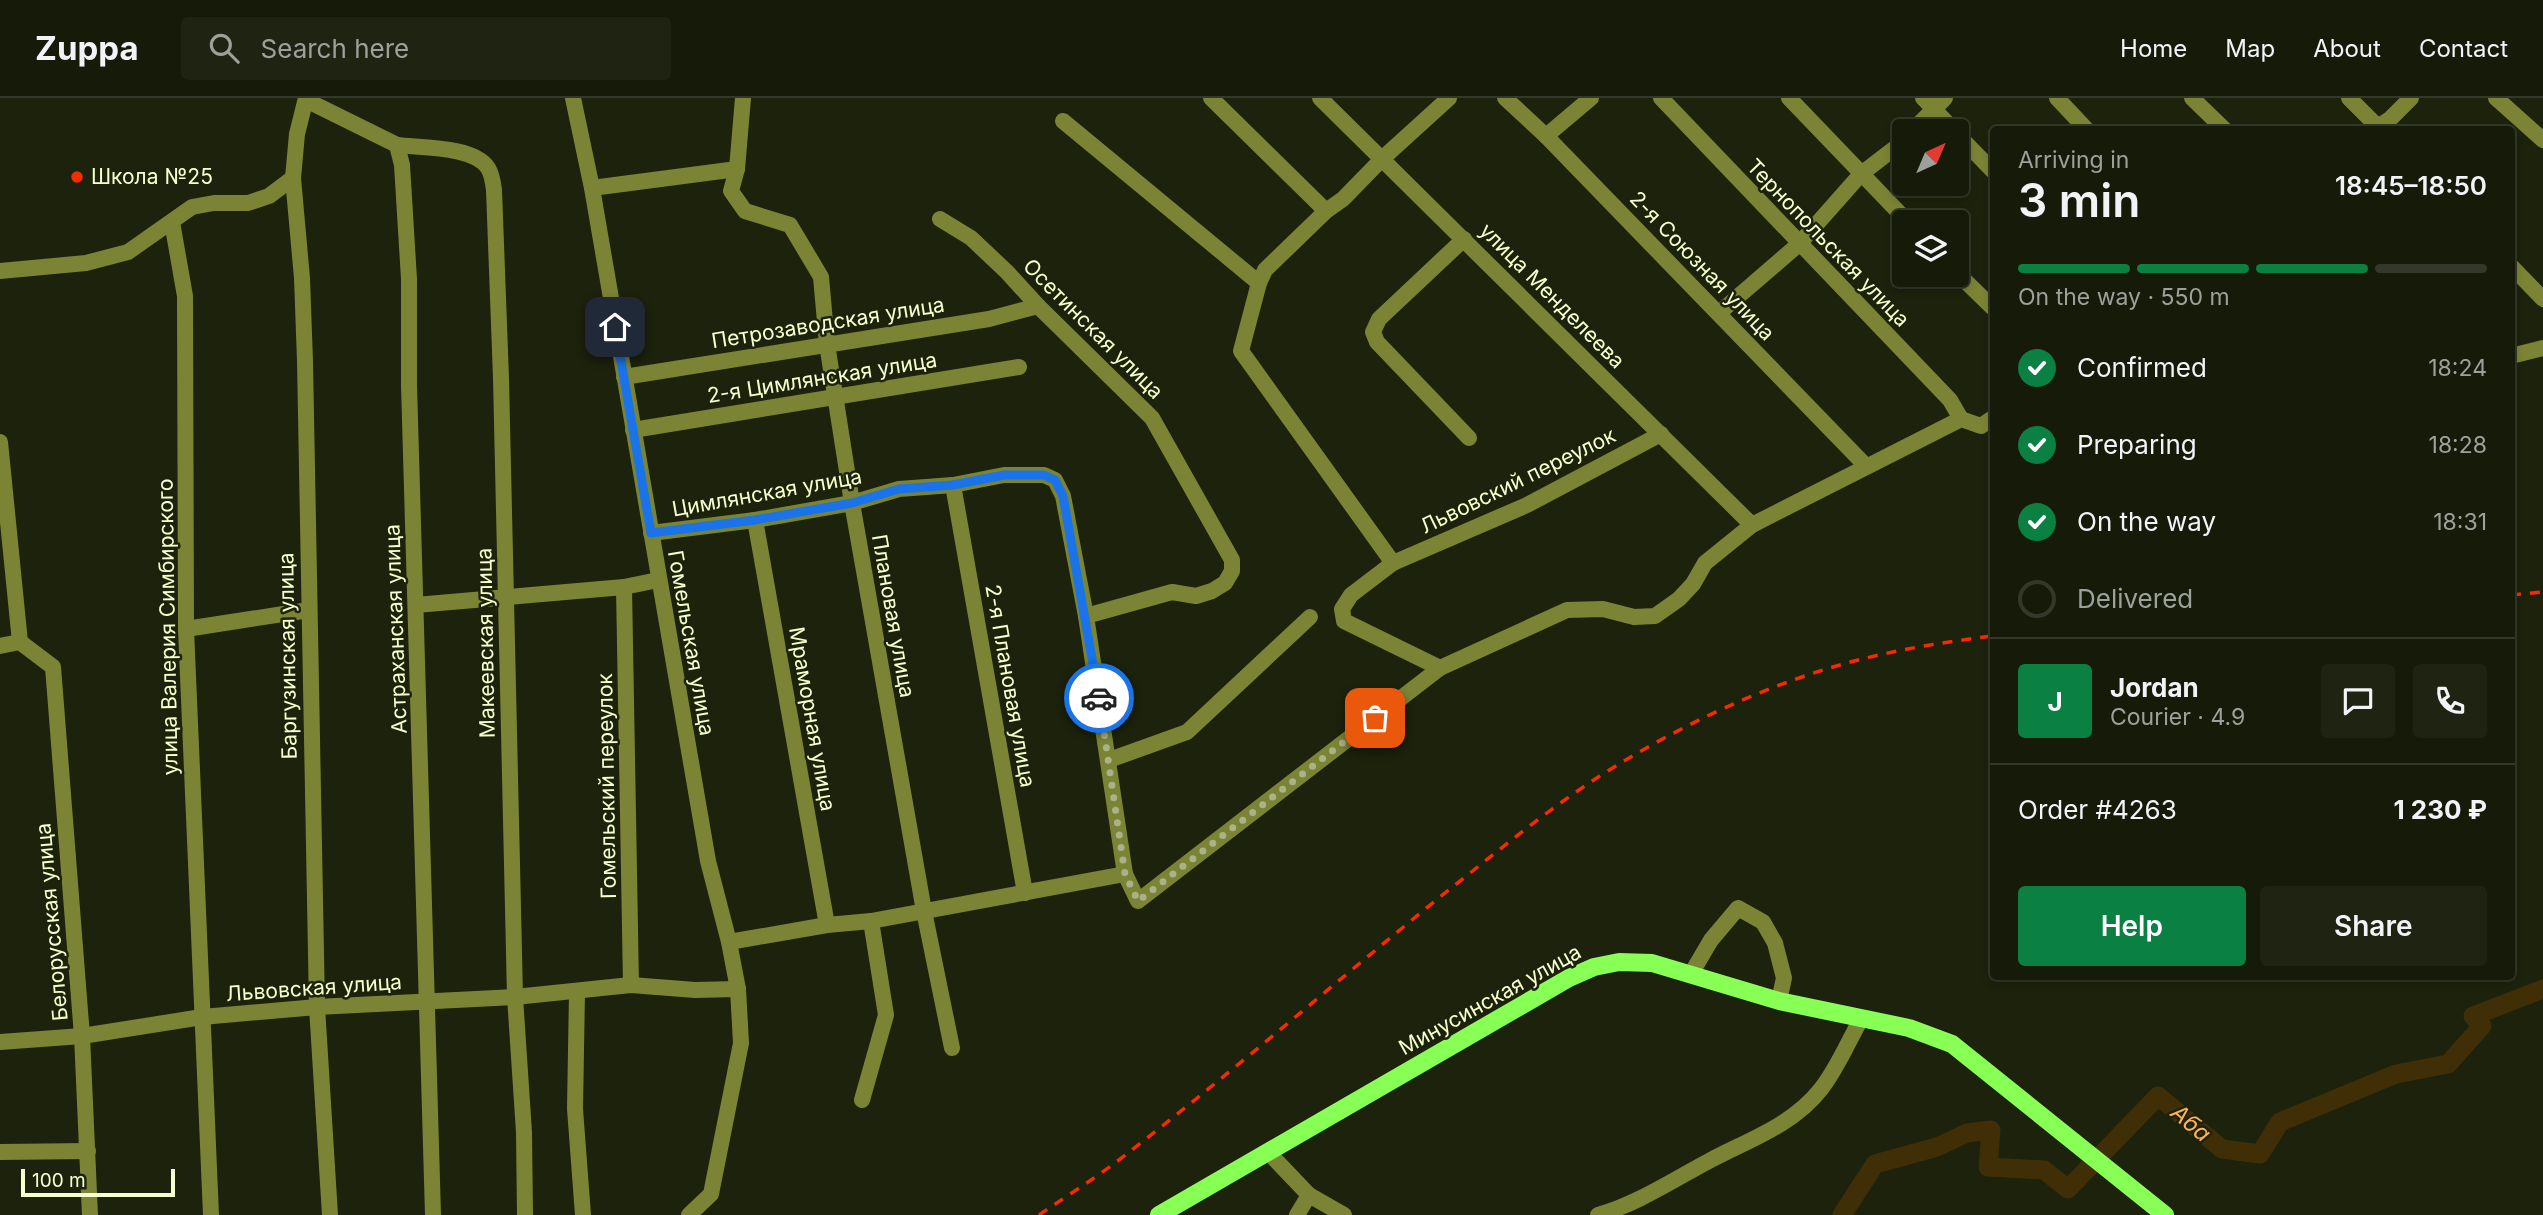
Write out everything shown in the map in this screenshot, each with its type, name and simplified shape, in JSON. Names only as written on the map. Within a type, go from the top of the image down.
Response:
[{"type":"main road","name":"Минусинская улица","points":[[1159,1215],[1569,978],[1594,967],[1619,962],[1652,963],[1779,1001],[1909,1028],[1952,1044],[2159,1211]]},
{"type":"street","name":"Гомельская улица","points":[[573,98],[592,188],[708,861],[738,989],[741,1043],[711,1194],[689,1215]]},
{"type":"street","points":[[592,188],[737,169],[743,98]]},
{"type":"street","points":[[1211,98],[1326,211]]},
{"type":"street","name":"улица Менделеева","points":[[1320,98],[1752,526]]},
{"type":"street","points":[[1393,563],[1241,351],[1258,283],[1265,270],[1449,98]]},
{"type":"street","name":"2-я Союзная улица","points":[[1506,98],[1866,466]]},
{"type":"street","points":[[1546,136],[1591,98]]},
{"type":"street","name":"Тернопольская улица","points":[[1661,98],[1950,400],[1961,419]]},
{"type":"street","points":[[1790,98],[1896,210]]},
{"type":"street","points":[[2057,98],[2083,126]]},
{"type":"street","points":[[2192,98],[2221,126]]},
{"type":"street","points":[[2349,98],[2375,126]]},
{"type":"street","points":[[2380,126],[2412,98]]},
{"type":"street","points":[[2496,98],[2543,140]]},
{"type":"street","points":[[306,99],[397,145]]},
{"type":"street","name":"Баргузинская улица","points":[[306,99],[297,134],[293,178],[304,333],[317,1007],[330,1215]]},
{"type":"street","points":[[1921,119],[1933,102],[1946,119]]},
{"type":"street","points":[[1063,121],[1258,283]]},
{"type":"street","name":"Макеевская улица","points":[[397,145],[468,153],[487,166],[492,177],[501,378],[515,997],[524,1132],[525,1215]]},
{"type":"street","name":"Астраханская улица","points":[[397,145],[402,165],[409,279],[409,385],[433,1215]]},
{"type":"street","points":[[1969,146],[1990,168]]},
{"type":"street","points":[[1719,313],[1799,244],[1861,174],[1892,150]]},
{"type":"street","name":"Плановая улица","points":[[737,169],[731,191],[745,211],[790,225],[821,277],[827,344],[852,503],[924,911],[952,1048]]},
{"type":"street","points":[[0,271],[86,263],[128,252],[192,208],[214,203],[248,203],[269,196],[293,178]]},
{"type":"street","name":"Осетинская улица","points":[[940,219],[971,238],[1152,418],[1232,559],[1232,571],[1225,583],[1212,591],[1196,596],[1172,592],[1086,616]]},
{"type":"street","name":"улица Валерия Симбирского","points":[[172,222],[185,296],[186,629],[211,1215]]},
{"type":"street","points":[[1464,239],[1380,319],[1373,332],[1377,342],[1469,438]]},
{"type":"street","points":[[2515,269],[2543,299]]},
{"type":"street","points":[[1969,285],[1990,306]]},
{"type":"street","name":"Петрозаводская улица","points":[[624,377],[989,319],[1038,306]]},
{"type":"street","points":[[2515,355],[2543,348]]},
{"type":"street","name":"2-я Цимлянская улица","points":[[633,430],[1019,367]]},
{"type":"street","points":[[1086,616],[1125,874],[1138,901],[1440,668],[1567,610],[1603,609],[1634,617],[1654,617],[1679,599],[1693,584],[1704,563],[1752,526],[1961,419],[1981,426],[1990,420]]},
{"type":"street","name":"Львовский переулок","points":[[1440,668],[1345,621],[1342,609],[1351,595],[1393,563],[1527,505],[1661,434]]},
{"type":"street","points":[[0,442],[5,517],[20,642],[0,646]]},
{"type":"street","name":"Цимлянская улица","points":[[651,533],[755,520],[852,503],[899,489],[953,485],[1004,475],[1044,475],[1055,480],[1063,496],[1086,616]]},
{"type":"street","name":"2-я Плановая улица","points":[[953,485],[1025,893]]},
{"type":"street","name":"Мраморная улица","points":[[755,520],[827,925]]},
{"type":"street","points":[[416,605],[624,587],[658,580]]},
{"type":"street","name":"Гомельский переулок","points":[[624,587],[632,985]]},
{"type":"street","points":[[186,629],[309,610]]},
{"type":"street","points":[[1109,760],[1186,732],[1310,617]]},
{"type":"street","name":"Белорусская улица","points":[[20,642],[52,667],[82,1036],[90,1215]]},
{"type":"street","points":[[729,942],[827,925],[871,921],[1125,874]]},
{"type":"street","points":[[1691,974],[1711,940],[1738,908],[1763,922],[1775,943],[1784,978],[1779,1001]]},
{"type":"street","points":[[862,1100],[886,1015],[871,921]]},
{"type":"street","name":"Львовская улица","points":[[0,1042],[82,1036],[202,1017],[317,1007],[515,997],[632,985],[695,990],[738,989]]},
{"type":"street","points":[[577,992],[575,1110],[583,1215]]},
{"type":"street","points":[[1598,1215],[1623,1206],[1718,1155],[1774,1129],[1793,1115],[1822,1088],[1861,1019]]},
{"type":"street","points":[[0,1152],[88,1151]]},
{"type":"street","points":[[1268,1152],[1309,1195],[1343,1215]]},
{"type":"street","points":[[1297,1215],[1309,1195]]},
{"type":"waterway","name":"Аба","points":[[1842,1215],[1875,1164],[1937,1147],[1967,1133],[1991,1130],[1988,1167],[2044,1170],[2068,1189],[2158,1096],[2222,1149],[2260,1154],[2280,1122],[2396,1074],[2448,1064],[2482,1026],[2473,1016],[2543,989]]},
{"type":"railway","points":[[2515,595],[2543,592]]},
{"type":"railway","points":[[1039,1215],[1106,1170],[1168,1121],[1510,841],[1577,791],[1624,761],[1719,710],[1795,679],[1884,654],[1990,636]]},
{"type":"way so far","points":[[1099,698],[1125,874],[1138,901],[1375,718]]},
{"type":"place","name":"Школа №25","points":[[77,177]]},
{"type":"route","points":[[615,327],[651,533],[755,520],[852,503],[899,489],[953,485],[1004,475],[1044,475],[1055,480],[1063,496],[1099,698]]}]
